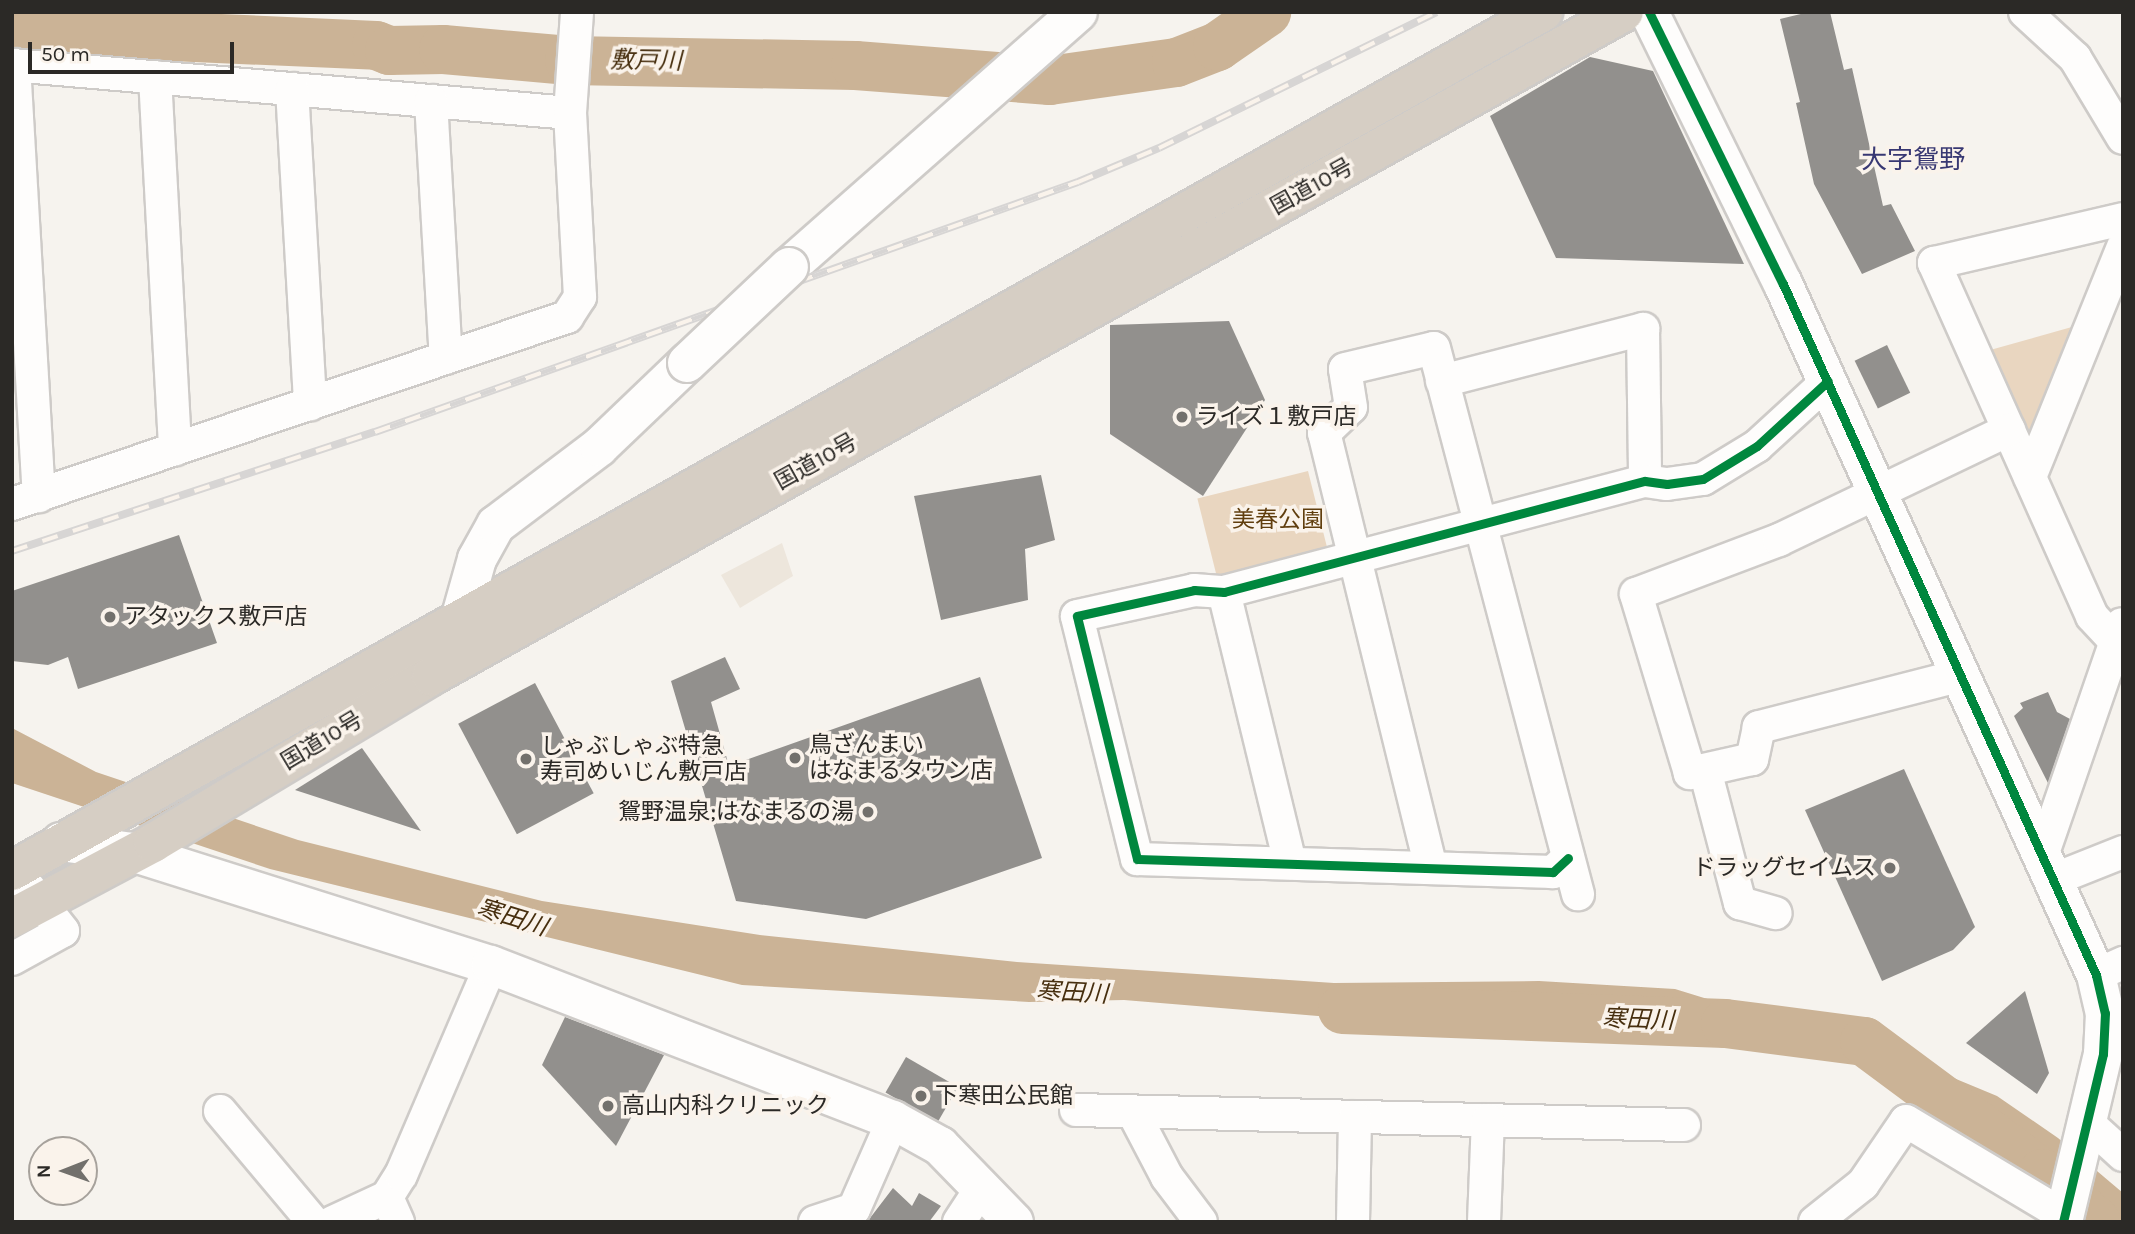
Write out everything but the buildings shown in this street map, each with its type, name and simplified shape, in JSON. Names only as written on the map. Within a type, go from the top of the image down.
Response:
[{"type":"highway","name":"国道10号","points":[[13,870],[461,616],[1544,12]]},
{"type":"highway","name":"国道10号","points":[[26,910],[143,848],[430,676],[1624,12]]},
{"type":"street","points":[[571,99],[431,101],[13,65],[25,500],[567,317],[580,297],[571,99],[578,12]]},
{"type":"street","points":[[430,676],[461,616],[477,559],[496,525],[599,447],[789,267],[1078,12]]},
{"type":"street","points":[[1649,12],[1828,382],[2049,866],[2109,969],[2105,1036],[2087,1132],[2064,1219],[1906,1121],[1863,1184],[1815,1222]]},
{"type":"street","points":[[2025,12],[2075,58],[2123,138]]},
{"type":"street","points":[[155,77],[175,449]]},
{"type":"street","points":[[292,89],[310,404]]},
{"type":"street","points":[[431,101],[446,358]]},
{"type":"street","points":[[2049,866],[2114,675],[2119,632],[2092,616],[1934,263],[2123,219]]},
{"type":"street","points":[[2030,477],[2123,247]]},
{"type":"street","points":[[1442,381],[1643,329],[1645,481]]},
{"type":"street","points":[[1431,868],[1324,433],[1351,407],[1345,369],[1434,348],[1578,894]]},
{"type":"street","points":[[1568,858],[1553,872],[1138,859],[1077,616],[1194,590],[1224,592],[1645,481],[1687,483],[1721,472],[1757,446],[1828,382]]},
{"type":"street","points":[[1962,675],[1759,727],[1752,759],[1690,773],[1636,594],[1779,540],[2008,430]]},
{"type":"street","points":[[1224,592],[1290,863]]},
{"type":"street","points":[[301,707],[321,741]]},
{"type":"street","points":[[1704,770],[1740,903],[1776,913]]},
{"type":"street","points":[[61,842],[143,848],[491,965],[893,1120],[940,1146],[1014,1222]]},
{"type":"street","points":[[2049,866],[2123,852]]},
{"type":"street","points":[[12,959],[63,931],[26,910],[13,870]]},
{"type":"street","points":[[333,1222],[393,1209],[401,1175],[491,965]]},
{"type":"street","points":[[1076,1110],[1684,1125]]},
{"type":"street","points":[[220,1111],[313,1222]]},
{"type":"street","points":[[1133,1112],[1167,1177],[1201,1222]]},
{"type":"street","points":[[1353,1222],[1355,1117]]},
{"type":"street","points":[[815,1222],[854,1209],[893,1120]]},
{"type":"street","points":[[1484,1222],[1488,1120]]},
{"type":"street","points":[[2087,1132],[2123,1155]]},
{"type":"street","points":[[959,1222],[982,1187]]},
{"type":"shaded area","points":[[782,543],[793,576],[740,608],[721,575]]},
{"type":"green space","points":[[2086,323],[2026,444],[1983,352]]},
{"type":"green space","name":"美春公園","points":[[1308,471],[1328,551],[1217,578],[1197,499]]},
{"type":"water","points":[[12,728],[96,772],[298,840],[542,901],[760,935],[1017,962],[1334,983],[1539,981],[1675,989],[1782,1022],[1885,1038],[1944,1074],[1997,1096],[2058,1138],[2123,1193],[2123,1222],[2102,1222],[2011,1143],[2006,1129],[1979,1105],[1896,1056],[1860,1046],[1675,1007],[1612,1000],[1489,994],[1383,1018],[1342,1018],[1124,1000],[1029,1002],[742,985],[270,869],[12,783]]},
{"type":"waterway","name":"敷戸川","points":[[12,29],[376,45],[389,50],[443,49],[569,60],[855,65],[1049,80],[1176,62],[1217,46],[1266,12]]},
{"type":"waterway","name":"寒田川","points":[[1342,1009],[1725,1023],[1864,1041],[2042,1173],[2096,1222]]},
{"type":"railway","points":[[12,551],[375,432],[1078,182],[1159,148],[1436,12]]},
{"type":"cycle path","points":[[1649,12],[1783,284],[2096,975],[2105,1013],[2103,1054],[2063,1222]]},
{"type":"cycle path","points":[[1568,858],[1553,872],[1137,859],[1077,616],[1194,590],[1224,592],[1645,481],[1667,484],[1703,479],[1757,446],[1828,381]]},
{"type":"place","name":"ライズ１敷戸店","points":[[1182,417]]},
{"type":"place","name":"アタックス敷戸店","points":[[110,617]]},
{"type":"place","name":"鳥ざんまい はなまるタウン店","points":[[795,758]]},
{"type":"place","name":"しゃぶしゃぶ特急 寿司めいじん敷戸店","points":[[526,759]]},
{"type":"place","name":"鴛野温泉;はなまるの湯","points":[[868,812]]},
{"type":"place","name":"ドラッグセイムス","points":[[1890,868]]},
{"type":"place","name":"下寒田公民館","points":[[921,1096]]},
{"type":"place","name":"高山内科クリニック","points":[[608,1106]]},
{"type":"district","name":"大字鴛野","points":[[1913,160]]}]
